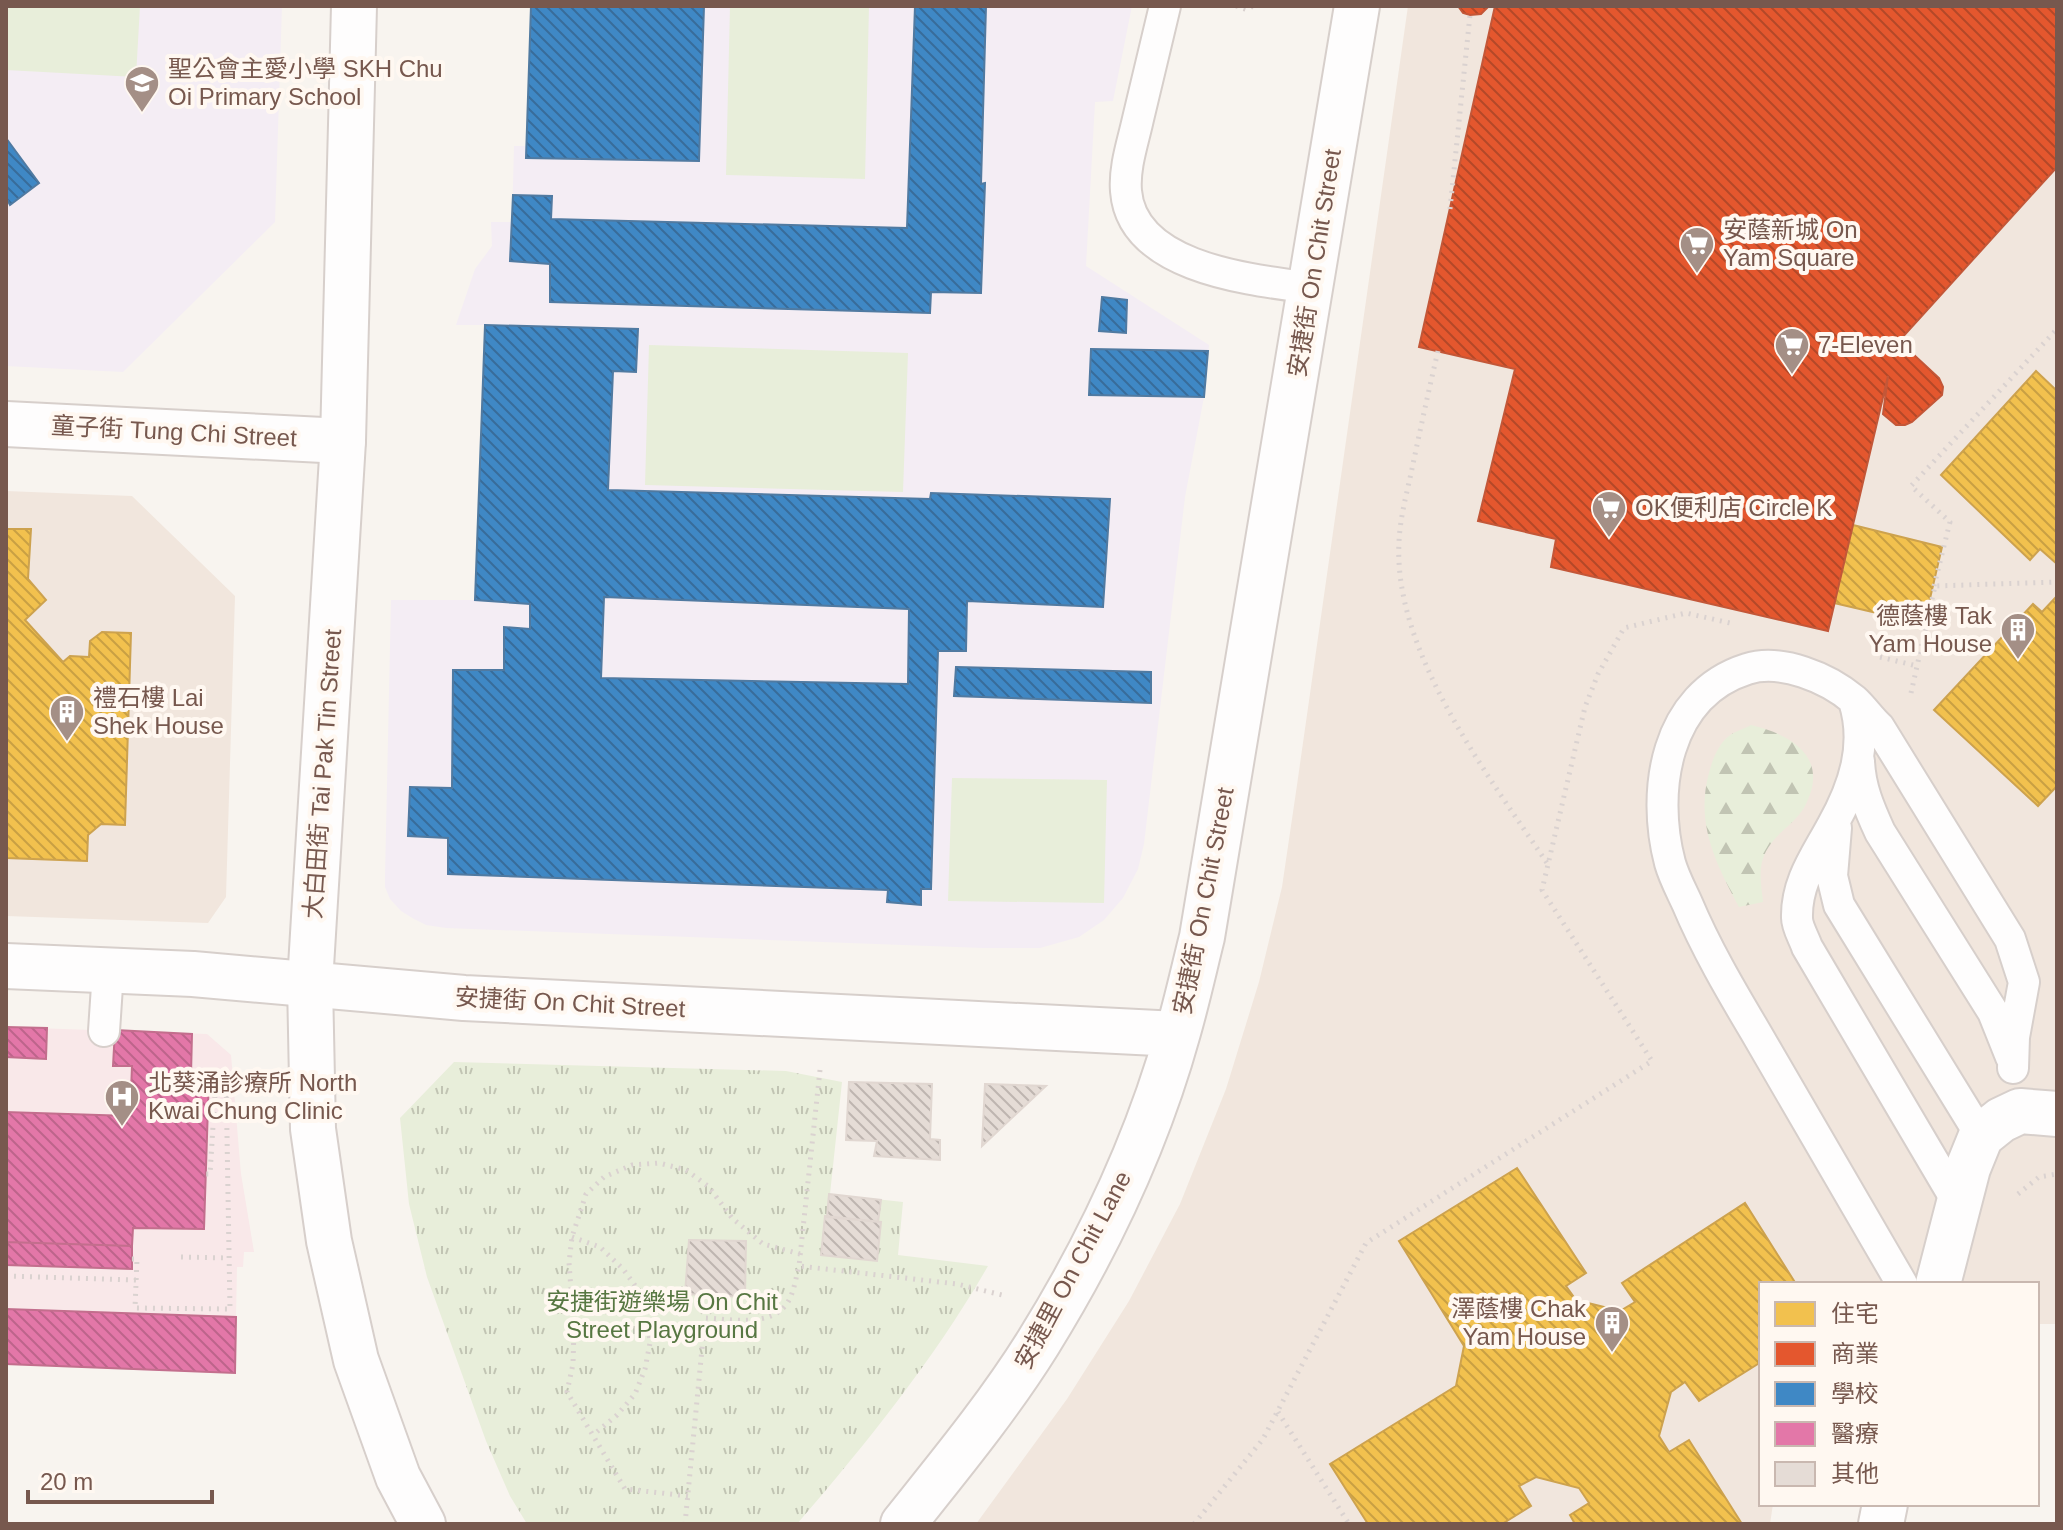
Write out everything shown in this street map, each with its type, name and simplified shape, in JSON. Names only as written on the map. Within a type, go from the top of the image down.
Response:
[{"type":"street","name":"大白田街 Tai Pak Tin Street","points":[[354,6],[343,441],[310,983],[313,1129],[329,1241],[356,1360],[398,1477],[423,1524]]},
{"type":"street","name":"安捷街 On Chit Street","points":[[6,966],[193,974],[464,998],[1177,1034],[1202,937],[1357,6]]},
{"type":"street","name":"童子街 Tung Chi Street","points":[[6,424],[343,441]]},
{"type":"street","name":"安捷里 On Chit Lane","points":[[903,1524],[973,1436],[1045,1331],[1093,1243],[1139,1144],[1177,1034]]},
{"type":"street","points":[[1938,1282],[1968,1168],[1981,1136],[2001,1120],[2038,1113]]},
{"type":"lane","points":[[1165,6],[1129,159],[1126,192],[1134,218],[1152,241],[1201,267],[1250,279],[1312,288]]},
{"type":"lane","points":[[1901,1282],[1706,947],[1671,866],[1661,795],[1666,760],[1679,726],[1697,702],[1722,681],[1749,668],[1779,667],[1810,675],[1834,686],[1854,701],[1895,750],[2010,939],[2024,982],[2014,1037],[2013,1068]]},
{"type":"lane","points":[[1854,701],[1862,737],[1836,828],[1832,876],[1839,905],[1981,1136]]},
{"type":"lane","points":[[1858,755],[1860,779],[1868,807],[1880,832],[1993,1012],[2010,1050],[2013,1068],[2038,1113]]},
{"type":"lane","points":[[1842,807],[1810,863],[1799,891],[1797,921],[1807,947],[1958,1203]]},
{"type":"lane","points":[[104,1031],[108,971]]},
{"type":"path","points":[[1236,6],[1248,10],[1252,6]]},
{"type":"path","points":[[1450,209],[1470,15]]},
{"type":"path","points":[[1910,696],[1950,522],[1911,486],[2057,329]]},
{"type":"path","points":[[1438,351],[1399,540],[1399,577],[1411,631],[1461,733],[1548,864]]},
{"type":"path","points":[[1934,586],[2057,582]]},
{"type":"path","points":[[1194,1524],[1263,1439],[1366,1243],[1652,1061],[1542,890],[1585,707],[1598,674],[1624,628],[1686,613],[1732,623]]},
{"type":"path","points":[[1871,655],[1917,666]]},
{"type":"path","points":[[685,1524],[705,1318],[750,1321],[774,1314],[788,1303],[799,1266],[822,1057]]},
{"type":"path","points":[[132,1259],[137,1259],[135,1308],[230,1309],[226,1078],[216,1078],[210,1174],[206,1174]]},
{"type":"path","points":[[688,1496],[625,1489],[567,1392],[573,1364],[574,1329],[569,1263],[572,1237],[586,1194],[604,1177],[632,1165],[659,1163],[686,1170],[709,1187],[732,1218],[763,1244],[800,1254]]},
{"type":"path","points":[[572,1237],[600,1247],[623,1269],[645,1299],[648,1324],[650,1343],[635,1394],[617,1415],[593,1435]]},
{"type":"path","points":[[181,1257],[229,1258]]},
{"type":"path","points":[[799,1266],[957,1284],[1005,1296]]},
{"type":"path","points":[[6,1276],[136,1280]]},
{"type":"path","points":[[1278,1412],[1349,1524]]},
{"type":"shaded area","name":"聖公會主愛小學 SKH Chu Oi Primary School","points":[[6,6],[282,6],[275,222],[123,372],[6,366]]},
{"type":"shaded area","points":[[531,6],[1132,6],[1113,101],[1095,102],[1086,266],[1209,345],[1204,397],[1185,497],[1144,844],[1138,869],[1123,898],[1104,920],[1079,937],[1040,948],[983,948],[446,928],[426,925],[414,919],[390,899],[385,877],[391,600],[475,600],[485,325],[456,325],[475,269],[492,246],[491,222],[512,222],[514,146],[527,146]]},
{"type":"shaded area","points":[[1408,6],[2057,6],[2057,1324],[2039,1324],[2039,1282],[1759,1282],[1759,1506],[1773,1506],[1770,1524],[976,1524],[1067,1399],[1129,1301],[1180,1204],[1226,1089],[1259,982],[1282,887]]},
{"type":"shaded area","points":[[6,491],[132,496],[235,596],[226,897],[208,923],[6,916]]},
{"type":"shaded area","name":"北葵涌診療所 North Kwai Chung Clinic","points":[[6,1027],[207,1034],[231,1055],[241,1174],[254,1252],[244,1252],[243,1267],[237,1267],[236,1317],[6,1309]]},
{"type":"green space","points":[[6,6],[140,6],[136,77],[6,70]]},
{"type":"green space","points":[[730,6],[869,6],[865,179],[726,175]]},
{"type":"green space","points":[[649,345],[908,353],[903,492],[645,485]]},
{"type":"green space","points":[[1751,725],[1793,742],[1810,762],[1813,774],[1812,789],[1805,806],[1772,842],[1762,861],[1763,902],[1739,907],[1710,843],[1705,791],[1712,763],[1722,743],[1731,734]]},
{"type":"green space","points":[[952,778],[1107,780],[1104,903],[948,901]]},
{"type":"green space","name":"安捷街遊樂場 On Chit Street Playground","points":[[454,1062],[786,1071],[842,1082],[830,1194],[903,1202],[898,1255],[988,1266],[946,1334],[899,1399],[797,1524],[527,1524],[510,1496],[486,1441],[427,1277],[409,1204],[400,1118]]},
{"type":"building: 住宅","name":"德蔭樓 Tak Yam House","points":[[2036,371],[2057,391],[2057,564],[2040,549],[2030,560],[1941,475]]},
{"type":"building: 住宅","points":[[1853,525],[1942,547],[1924,624],[1834,603]]},
{"type":"building: 住宅","name":"禮石樓 Lai Shek House","points":[[6,529],[31,529],[28,579],[46,600],[25,620],[63,662],[70,656],[89,657],[90,641],[102,632],[131,633],[125,825],[101,824],[88,835],[87,861],[6,858]]},
{"type":"building: 住宅","name":"德蔭樓 Tak Yam House","points":[[2057,592],[2057,786],[2038,806],[1934,710],[2033,604],[2042,612]]},
{"type":"building: 住宅","name":"澤蔭樓 Chak Yam House","points":[[1517,1168],[1586,1273],[1566,1286],[1576,1300],[1620,1311],[1635,1302],[1622,1283],[1745,1203],[1795,1282],[1759,1282],[1759,1363],[1699,1401],[1685,1382],[1671,1392],[1659,1436],[1669,1452],[1689,1440],[1742,1524],[1575,1524],[1570,1515],[1589,1503],[1579,1488],[1536,1477],[1519,1486],[1531,1506],[1502,1524],[1368,1524],[1330,1464],[1456,1386],[1464,1346],[1399,1241]]},
{"type":"building: 商業","points":[[1458,6],[1489,6],[1481,14],[1470,15],[1463,13]]},
{"type":"building: 商業","name":"安蔭新城 On Yam Square","points":[[1495,6],[2057,6],[2057,167],[1899,341],[1939,378],[1942,395],[1912,422],[1896,425],[1883,414],[1888,376],[1828,631],[1551,567],[1556,539],[1478,521],[1515,369],[1419,347]]},
{"type":"building: 學校","points":[[531,6],[704,6],[699,161],[526,158]]},
{"type":"building: 學校","points":[[915,6],[986,6],[981,293],[931,292],[930,313],[550,302],[550,264],[510,261],[513,195],[552,196],[551,219],[907,228]]},
{"type":"building: 學校","points":[[6,138],[39,183],[10,205],[8,201],[6,203]]},
{"type":"building: 學校","points":[[1102,297],[1127,300],[1126,333],[1099,331]]},
{"type":"building: 學校","points":[[485,325],[638,329],[636,372],[613,371],[608,490],[930,499],[931,493],[1110,499],[1103,607],[967,601],[966,651],[938,651],[931,889],[921,889],[921,905],[887,902],[888,890],[448,874],[448,838],[408,836],[410,787],[452,788],[453,670],[504,670],[504,627],[530,629],[530,604],[475,600]],"holes":[[[604,597],[909,609],[908,684],[601,678]]]},
{"type":"building: 學校","points":[[1091,349],[1208,351],[1204,397],[1089,395]]},
{"type":"building: 學校","points":[[956,667],[1151,672],[1151,703],[954,696]]},
{"type":"building: 醫療","points":[[6,1027],[47,1028],[46,1059],[6,1057]]},
{"type":"building: 醫療","points":[[115,1030],[192,1034],[191,1075],[209,1075],[204,1229],[133,1228],[132,1246],[6,1242],[6,1112],[130,1116],[132,1066],[113,1066]]},
{"type":"building: 醫療","points":[[6,1242],[132,1246],[132,1269],[6,1265]]},
{"type":"building: 醫療","points":[[6,1309],[236,1317],[235,1373],[6,1364]]},
{"type":"building: 其他","points":[[849,1082],[932,1084],[930,1139],[940,1140],[940,1160],[874,1156],[877,1141],[846,1140]]},
{"type":"building: 其他","points":[[985,1084],[1046,1086],[982,1146]]},
{"type":"building: 其他","points":[[829,1194],[881,1200],[878,1222],[827,1217]]},
{"type":"building: 其他","points":[[825,1216],[881,1222],[877,1261],[821,1255]]},
{"type":"building: 其他","points":[[689,1240],[746,1241],[745,1297],[685,1294]]},
{"type":"place","name":"聖公會主愛小學 SKH Chu Oi Primary School","points":[[142,114]]},
{"type":"place","name":"安蔭新城 On Yam Square","points":[[1697,275]]},
{"type":"place","name":"7-Eleven","points":[[1792,376]]},
{"type":"place","name":"OK便利店 Circle K","points":[[1609,539]]},
{"type":"place","name":"德蔭樓 Tak Yam House","points":[[2018,661]]},
{"type":"place","name":"禮石樓 Lai Shek House","points":[[67,743]]},
{"type":"place","name":"北葵涌診療所 North Kwai Chung Clinic","points":[[122,1128]]},
{"type":"place","name":"澤蔭樓 Chak Yam House","points":[[1612,1354]]}]
